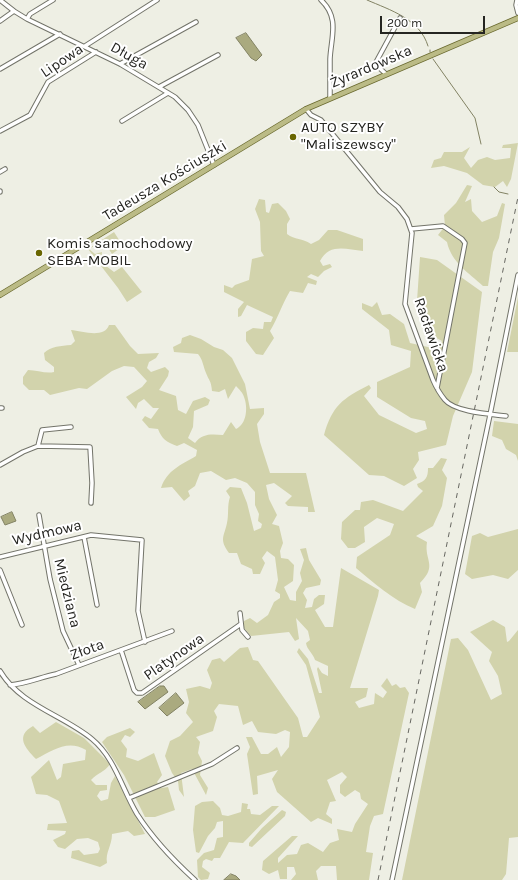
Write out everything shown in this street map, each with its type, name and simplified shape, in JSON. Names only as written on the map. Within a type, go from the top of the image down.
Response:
[{"type":"main road","name":"Żyrardowska","points":[[301,112],[330,97],[518,18]]},
{"type":"main road","name":"Tadeusza Kościuszki","points":[[0,295],[301,112]]},
{"type":"street","points":[[27,18],[30,14],[53,0]]},
{"type":"street","points":[[84,46],[157,0]]},
{"type":"street","points":[[321,0],[331,14],[334,24],[330,58],[330,97]]},
{"type":"street","points":[[517,0],[516,5],[518,13]]},
{"type":"street","name":"Długa","points":[[3,1],[14,11],[120,64],[168,93],[182,104],[198,125],[214,165]]},
{"type":"street","points":[[0,21],[14,11]]},
{"type":"street","points":[[386,74],[375,64],[400,18]]},
{"type":"street","points":[[120,64],[196,22]]},
{"type":"street","points":[[0,69],[60,34]]},
{"type":"street","name":"Lipowa","points":[[0,131],[32,112],[42,89],[48,82],[96,52]]},
{"type":"street","points":[[159,87],[218,55]]},
{"type":"street","points":[[122,121],[168,93]]},
{"type":"street","points":[[306,109],[311,115],[321,120],[380,192],[404,214],[411,229],[443,226],[462,239],[465,243],[437,388]]},
{"type":"street","points":[[0,172],[5,169]]},
{"type":"street","name":"Racławicka","points":[[411,229],[405,304],[437,388],[445,400],[454,406],[506,416]]},
{"type":"street","points":[[392,880],[518,275]]},
{"type":"street","points":[[38,446],[42,430],[72,428]]},
{"type":"street","points":[[0,465],[23,452],[38,446],[90,446],[92,483],[91,503]]},
{"type":"street","name":"Miedziana","points":[[39,515],[44,547],[63,631],[79,665]]},
{"type":"street","name":"Wydmowa","points":[[0,557],[91,535],[142,540],[138,611],[145,642]]},
{"type":"street","points":[[84,537],[97,605]]},
{"type":"street","points":[[0,570],[22,625]]},
{"type":"street","points":[[240,613],[242,630],[248,637]]},
{"type":"street","name":"Platynowa","points":[[121,650],[134,690],[137,693],[142,693],[241,624]]},
{"type":"street","name":"Złota","points":[[10,685],[20,684],[56,674],[172,631]]},
{"type":"street","points":[[0,671],[10,685],[49,713],[93,740],[113,764],[144,825],[161,846],[194,880]]},
{"type":"street","points":[[129,798],[212,764],[237,748]]},
{"type":"shaded area","points":[[246,33],[262,55],[256,61],[251,58],[236,38]]},
{"type":"shaded area","points":[[518,143],[511,179],[507,187],[503,181],[495,187],[483,185],[467,173],[444,166],[431,168],[434,160],[441,158],[444,152],[462,152],[470,147],[464,158],[471,168],[478,160],[487,157],[495,160],[510,158],[511,148],[502,148],[503,145]]},
{"type":"shaded area","points":[[467,185],[472,186],[465,202],[471,199],[472,211],[482,222],[497,216],[502,203],[505,204],[499,238],[493,252],[488,286],[483,286],[461,267],[452,255],[447,242],[438,235],[445,226],[444,215],[456,203]]},
{"type":"shaded area","points":[[259,199],[265,200],[266,212],[269,213],[272,204],[278,203],[286,211],[290,219],[287,224],[287,234],[311,244],[319,240],[328,230],[337,230],[363,239],[363,251],[338,248],[333,249],[324,255],[320,261],[323,266],[330,264],[332,267],[324,271],[318,277],[311,274],[307,277],[317,281],[316,285],[308,283],[303,293],[290,291],[270,331],[274,338],[263,355],[256,354],[246,341],[246,332],[253,328],[263,329],[264,322],[271,322],[273,317],[247,305],[241,316],[238,317],[238,309],[244,302],[224,292],[224,285],[232,288],[235,285],[249,280],[252,259],[264,256],[261,251],[260,222],[255,209]]},
{"type":"shaded area","points":[[114,232],[123,246],[112,254],[108,248],[107,241],[103,241],[89,249],[95,254],[102,252],[101,262],[114,272],[122,267],[142,292],[127,302],[88,249]]},
{"type":"shaded area","points":[[420,257],[437,260],[482,292],[472,372],[453,416],[446,445],[418,452],[419,460],[413,469],[417,478],[404,486],[384,476],[369,475],[324,435],[331,417],[340,404],[352,394],[369,385],[371,388],[364,396],[379,415],[416,433],[427,429],[425,421],[411,418],[377,397],[377,382],[410,367],[411,351],[391,345],[389,330],[362,309],[362,303],[372,307],[377,302],[382,315],[390,314],[404,324],[410,343],[437,349],[442,341],[431,335],[417,301]]},
{"type":"shaded area","points":[[518,297],[518,352],[507,352]]},
{"type":"shaded area","points":[[109,325],[115,325],[130,346],[138,354],[159,353],[156,358],[149,362],[147,368],[151,372],[165,367],[169,371],[168,376],[159,390],[176,396],[178,410],[186,414],[193,401],[205,397],[210,400],[208,405],[194,411],[193,427],[188,438],[195,443],[201,437],[211,434],[223,435],[231,422],[236,429],[240,427],[246,415],[245,401],[243,394],[236,386],[228,399],[225,389],[219,392],[212,391],[200,356],[198,354],[174,352],[173,347],[181,343],[182,338],[190,335],[223,350],[232,358],[245,384],[250,409],[264,408],[264,414],[257,424],[260,442],[270,473],[306,473],[315,512],[308,512],[308,507],[288,506],[285,503],[292,496],[274,483],[266,485],[269,499],[277,515],[272,524],[279,526],[283,543],[280,551],[281,558],[288,559],[294,565],[293,581],[284,587],[290,600],[296,601],[296,592],[302,581],[300,573],[304,560],[300,549],[306,548],[309,560],[321,580],[320,585],[306,588],[303,593],[307,600],[305,608],[312,607],[314,599],[319,595],[325,595],[324,604],[315,610],[325,627],[333,627],[341,568],[379,590],[350,688],[368,688],[366,697],[355,702],[359,708],[374,704],[375,693],[383,698],[387,692],[381,686],[387,678],[392,686],[396,684],[400,688],[405,687],[409,693],[383,814],[374,816],[370,826],[366,852],[373,853],[369,880],[337,880],[336,866],[321,866],[316,871],[318,880],[291,880],[296,874],[294,867],[287,867],[287,879],[280,879],[278,870],[269,874],[262,870],[263,861],[292,836],[298,836],[278,858],[278,863],[287,855],[297,854],[301,845],[308,843],[323,852],[330,843],[339,840],[337,829],[352,832],[355,824],[368,804],[361,799],[360,793],[355,790],[345,797],[340,793],[340,785],[347,777],[342,772],[327,780],[336,801],[330,802],[326,814],[332,819],[332,824],[318,818],[311,822],[277,792],[272,779],[278,770],[257,776],[258,794],[253,795],[247,754],[250,747],[246,737],[252,737],[261,754],[268,754],[277,747],[281,757],[289,747],[290,732],[285,730],[276,734],[258,732],[252,721],[243,725],[238,706],[219,704],[214,711],[217,717],[213,731],[196,737],[200,742],[198,753],[202,761],[200,775],[208,788],[206,795],[192,769],[181,773],[184,797],[179,790],[178,781],[172,773],[165,756],[170,741],[180,736],[193,722],[186,713],[189,702],[186,689],[200,686],[210,689],[212,683],[207,670],[212,660],[220,658],[224,662],[240,648],[248,647],[253,660],[258,661],[298,718],[303,737],[307,737],[320,717],[306,665],[297,652],[299,648],[308,659],[319,693],[322,693],[317,669],[318,667],[322,673],[328,676],[328,666],[315,660],[306,643],[310,640],[308,631],[296,618],[299,639],[295,641],[289,632],[251,636],[244,628],[244,621],[250,618],[257,623],[268,615],[274,602],[280,598],[280,594],[275,591],[278,580],[275,557],[267,551],[262,558],[265,563],[260,574],[253,574],[252,569],[241,564],[237,553],[229,553],[223,541],[228,520],[230,497],[226,491],[230,487],[241,488],[247,503],[254,531],[261,528],[262,524],[258,521],[259,514],[255,505],[255,492],[247,483],[235,478],[226,480],[211,471],[200,473],[195,486],[188,491],[190,496],[184,501],[172,487],[161,488],[171,472],[196,456],[197,450],[184,443],[177,446],[170,443],[163,438],[158,429],[149,428],[142,420],[145,416],[151,419],[159,408],[153,408],[144,399],[138,403],[136,409],[126,397],[142,387],[147,381],[134,367],[124,366],[112,371],[87,389],[79,388],[50,395],[44,390],[29,390],[23,384],[23,377],[28,370],[48,373],[54,372],[54,367],[45,360],[44,353],[53,348],[71,345],[75,341],[71,330],[87,333],[98,333],[102,332]]},
{"type":"shaded area","points":[[494,421],[518,424],[518,461],[516,455],[506,449],[502,440],[492,436]]},
{"type":"shaded area","points":[[441,458],[447,459],[442,470],[447,478],[442,506],[433,526],[416,536],[427,542],[429,567],[428,572],[420,583],[422,592],[415,609],[391,596],[356,568],[357,557],[390,535],[394,524],[377,518],[364,527],[365,542],[355,548],[348,548],[341,539],[342,522],[355,510],[360,510],[361,502],[373,500],[403,511],[423,491],[417,484],[423,482],[426,478],[428,468],[433,468]]},
{"type":"shaded area","points":[[12,512],[16,521],[5,525],[1,517]]},
{"type":"shaded area","points":[[518,529],[518,570],[508,579],[493,575],[472,579],[465,574],[472,536],[480,533],[488,537]]},
{"type":"shaded area","points":[[493,620],[505,627],[507,642],[518,630],[518,837],[509,838],[506,874],[502,880],[402,880],[451,639],[458,638],[468,650],[491,700],[502,694],[498,676],[489,661],[492,652],[470,632]]},
{"type":"shaded area","points":[[160,686],[164,686],[168,692],[145,709],[138,702]]},
{"type":"shaded area","points":[[176,693],[184,703],[167,716],[159,708]]},
{"type":"shaded area","points":[[56,722],[84,738],[110,764],[106,769],[91,780],[96,785],[107,785],[107,790],[100,791],[97,796],[101,801],[108,799],[111,783],[115,776],[145,834],[134,836],[128,831],[112,834],[107,863],[100,867],[71,858],[72,851],[79,850],[84,855],[98,853],[100,849],[98,842],[88,838],[77,839],[65,849],[58,847],[53,840],[65,834],[66,831],[47,830],[48,824],[67,823],[59,801],[47,795],[36,794],[31,777],[49,760],[57,780],[61,777],[63,764],[85,760],[86,750],[73,746],[61,747],[36,759],[28,751],[23,738],[24,734],[33,726],[40,733]]},
{"type":"shaded area","points":[[130,728],[135,732],[130,737],[125,735],[121,741],[127,749],[126,757],[138,761],[154,753],[162,775],[157,782],[161,788],[168,787],[175,810],[155,817],[145,817],[124,775],[102,742],[107,737]]},
{"type":"shaded area","points":[[213,801],[220,808],[222,815],[228,816],[241,812],[242,803],[248,804],[247,809],[250,809],[251,814],[260,815],[272,806],[279,806],[243,843],[229,842],[220,858],[214,858],[212,861],[206,859],[203,861],[202,867],[210,873],[208,879],[201,880],[198,877],[197,860],[204,853],[214,850],[217,838],[223,837],[223,821],[217,822],[215,828],[208,836],[199,853],[196,852],[193,830],[195,806],[202,802]]},
{"type":"shaded area","points":[[282,810],[286,812],[285,816],[252,847],[249,846],[249,843],[262,828]]},
{"type":"shaded area","points":[[231,874],[236,876],[240,880],[224,880]]},
{"type":"waterway","points":[[367,0],[394,12],[411,22],[424,37],[428,46]]},
{"type":"waterway","points":[[433,59],[475,118],[481,144]]},
{"type":"waterway","points":[[494,187],[499,192],[508,194]]},
{"type":"railway","points":[[378,880],[518,197]]},
{"type":"place","name":"AUTO SZYBY \"Maliszewscy\"","points":[[293,137]]},
{"type":"place","name":"Komis samochodowy SEBA-MOBIL","points":[[39,253]]}]
